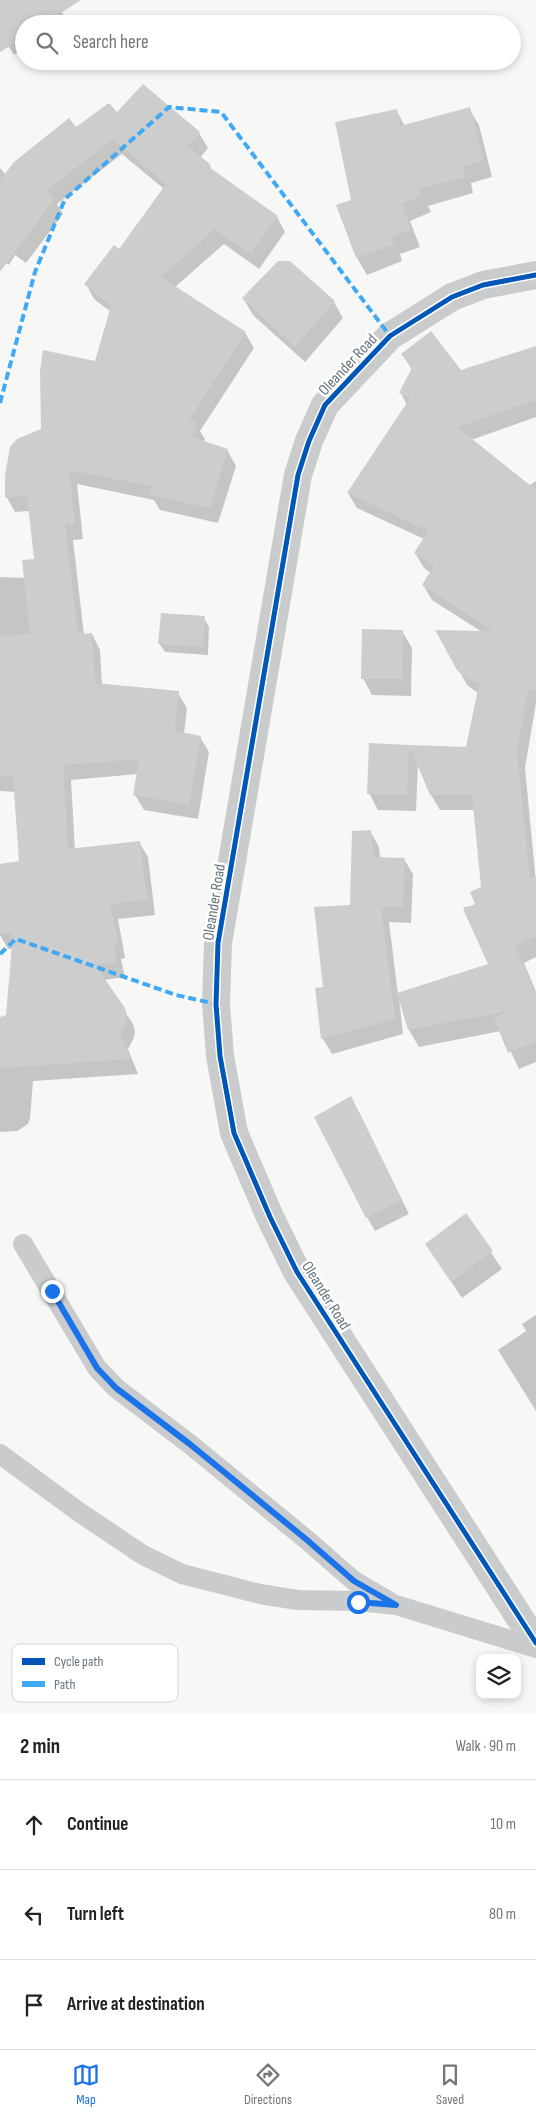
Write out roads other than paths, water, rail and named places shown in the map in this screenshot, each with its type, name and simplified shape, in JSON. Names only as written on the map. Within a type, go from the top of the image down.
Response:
[{"type":"street","name":"Oleander Road","points":[[536,275],[483,285],[452,296],[390,336],[325,405],[309,441],[298,475],[220,933],[216,1004],[220,1056],[234,1133],[296,1272],[536,1643]]},
{"type":"lane","points":[[23,1244],[97,1368],[116,1388],[191,1445],[354,1581],[396,1605]]},
{"type":"lane","points":[[0,1454],[79,1512],[143,1555],[182,1574],[260,1594],[298,1600],[396,1605],[536,1648]]}]
